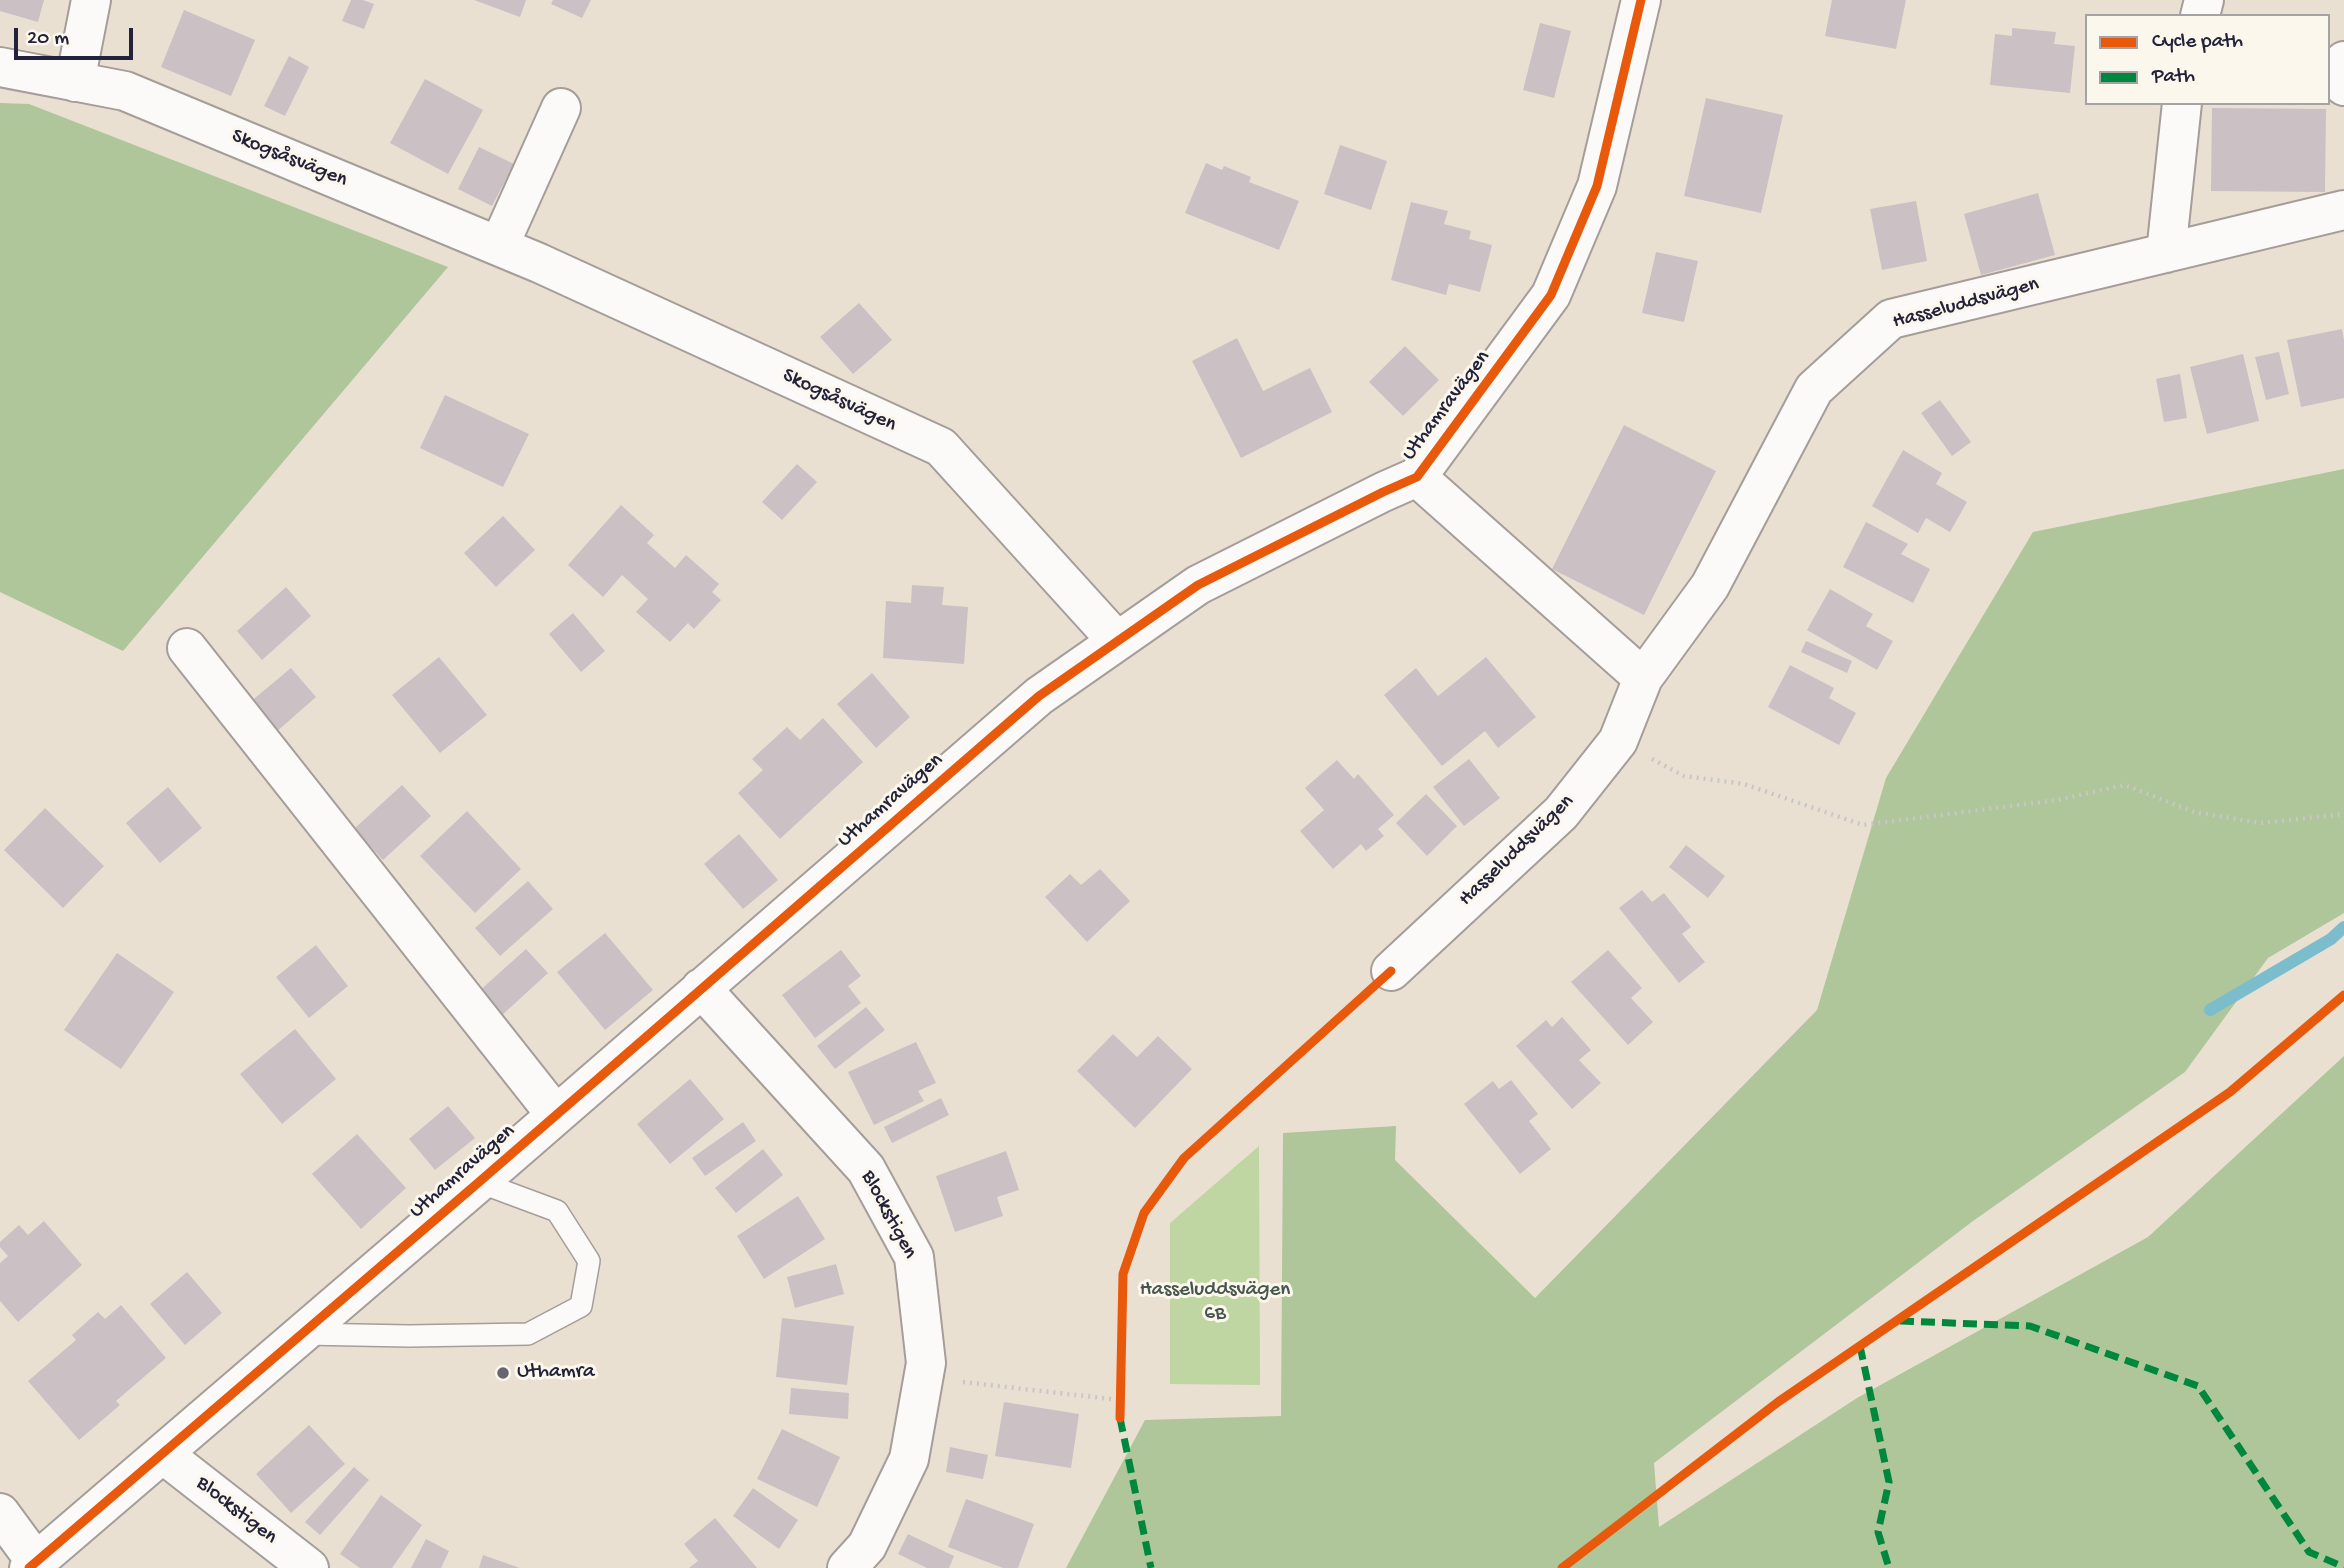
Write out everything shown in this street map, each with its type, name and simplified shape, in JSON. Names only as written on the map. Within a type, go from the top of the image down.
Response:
[{"type":"street","points":[[75,82],[91,0]]},
{"type":"street","name":"Uthamravägen","points":[[33,1565],[1039,695],[1198,584],[1417,477],[1551,295],[1597,186],[1641,0]]},
{"type":"street","points":[[2344,61],[2344,86]]},
{"type":"street","name":"Skogsåsvägen","points":[[0,68],[125,92],[499,246],[941,447],[1117,641]]},
{"type":"street","points":[[2166,253],[2182,105]]},
{"type":"street","points":[[499,246],[561,108]]},
{"type":"street","name":"Hasseluddsvägen","points":[[1391,971],[1561,813],[1618,741],[1643,678],[1710,586],[1814,390],[1891,320],[2344,210]]},
{"type":"street","points":[[1417,477],[1643,678]]},
{"type":"street","points":[[187,648],[556,1115]]},
{"type":"street","name":"Blockstigen","points":[[701,988],[866,1169],[914,1257],[926,1363],[909,1458],[867,1546],[847,1568]]},
{"type":"street","name":"Blockstigen","points":[[163,1454],[309,1568]]},
{"type":"street","points":[[0,1513],[33,1565]]},
{"type":"lane","points":[[303,1334],[528,1334],[581,1306],[589,1261],[557,1211],[479,1182]]},
{"type":"path","points":[[1618,741],[1684,776],[1744,784],[1863,825],[2057,800],[2125,785],[2194,812],[2260,824],[2344,814]]},
{"type":"path","points":[[960,1382],[1120,1405],[1120,1388]]},
{"type":"green space","points":[[0,103],[29,104],[448,267],[123,651],[0,592]]},
{"type":"green space","points":[[2344,469],[2344,913],[2268,958],[2185,1072],[1973,1221],[1654,1463],[1659,1527],[1857,1398],[2148,1237],[2344,1056],[2344,1568],[1066,1568],[1145,1420],[1281,1416],[1283,1133],[1396,1126],[1395,1160],[1535,1298],[1817,1010],[1886,778],[2033,532]]},
{"type":"green space","name":"Hasseluddsvägen 6B","points":[[1259,1146],[1260,1385],[1170,1384],[1170,1223]]},
{"type":"building","points":[[0,0],[44,0],[38,22],[0,11]]},
{"type":"building","points":[[351,0],[374,4],[364,29],[342,21]]},
{"type":"building","points":[[474,0],[526,0],[520,17]]},
{"type":"building","points":[[553,0],[591,0],[582,18],[551,4]]},
{"type":"building","points":[[1832,0],[1906,0],[1896,49],[1825,36]]},
{"type":"building","points":[[184,10],[255,40],[231,96],[161,67]]},
{"type":"building","points":[[1540,23],[1571,31],[1554,98],[1523,90]]},
{"type":"building","points":[[2012,28],[2056,32],[2054,44],[2075,46],[2070,93],[1990,85],[1995,34],[2012,36]]},
{"type":"building","points":[[289,56],[309,67],[285,116],[264,106]]},
{"type":"building","points":[[425,79],[483,110],[448,174],[390,143]]},
{"type":"building","points":[[1706,98],[1783,115],[1761,213],[1684,196]]},
{"type":"building","points":[[2212,108],[2326,109],[2325,192],[2211,191]]},
{"type":"building","points":[[1340,145],[1387,161],[1371,210],[1324,194]]},
{"type":"building","points":[[479,147],[514,164],[492,206],[458,189]]},
{"type":"building","points":[[1206,163],[1222,170],[1224,166],[1251,177],[1249,182],[1299,201],[1279,250],[1185,213]]},
{"type":"building","points":[[2038,193],[2055,255],[1981,275],[1964,214]]},
{"type":"building","points":[[1916,201],[1927,261],[1882,270],[1870,209]]},
{"type":"building","points":[[1411,202],[1448,211],[1444,224],[1471,231],[1469,239],[1492,245],[1480,292],[1449,284],[1446,295],[1391,280]]},
{"type":"building","points":[[1656,252],[1698,261],[1684,322],[1642,313]]},
{"type":"building","points":[[859,303],[892,340],[853,374],[820,337]]},
{"type":"building","points":[[2342,329],[2344,398],[2301,407],[2287,340]]},
{"type":"building","points":[[1237,338],[1263,391],[1310,368],[1332,412],[1241,458],[1192,361]]},
{"type":"building","points":[[1405,346],[1439,380],[1403,416],[1369,382]]},
{"type":"building","points":[[2279,352],[2289,394],[2266,400],[2255,357]]},
{"type":"building","points":[[2243,354],[2259,421],[2207,434],[2190,367]]},
{"type":"building","points":[[2180,374],[2187,418],[2164,422],[2156,379]]},
{"type":"building","points":[[445,395],[529,434],[503,487],[420,448]]},
{"type":"building","points":[[1940,400],[1971,442],[1952,456],[1921,413]]},
{"type":"building","points":[[1624,425],[1716,471],[1644,615],[1552,569]]},
{"type":"building","points":[[1903,450],[1942,473],[1936,484],[1967,502],[1950,532],[1926,518],[1918,533],[1872,506]]},
{"type":"building","points":[[797,464],[817,482],[782,520],[762,502]]},
{"type":"building","points":[[621,505],[654,535],[647,543],[675,568],[686,555],[719,584],[712,592],[721,600],[694,629],[688,623],[670,642],[636,612],[648,599],[622,575],[603,597],[568,565]]},
{"type":"building","points":[[503,516],[535,550],[496,587],[464,553]]},
{"type":"building","points":[[1866,522],[1908,544],[1901,554],[1930,569],[1913,603],[1843,567]]},
{"type":"building","points":[[912,585],[944,587],[942,605],[968,607],[964,664],[883,658],[886,601],[911,603]]},
{"type":"building","points":[[286,587],[311,616],[262,660],[237,631]]},
{"type":"building","points":[[1830,589],[1873,614],[1866,626],[1893,641],[1877,670],[1807,630]]},
{"type":"building","points":[[573,613],[605,651],[581,672],[549,634]]},
{"type":"building","points":[[1806,641],[1852,661],[1847,673],[1801,652]]},
{"type":"building","points":[[439,657],[487,715],[440,753],[392,695]]},
{"type":"building","points":[[1486,657],[1536,717],[1498,748],[1485,731],[1442,766],[1384,695],[1416,668],[1438,696]]},
{"type":"building","points":[[1790,665],[1834,688],[1829,698],[1856,713],[1839,745],[1768,707]]},
{"type":"building","points":[[291,668],[316,697],[275,733],[249,703]]},
{"type":"building","points":[[872,673],[910,717],[876,748],[837,704]]},
{"type":"building","points":[[823,718],[863,762],[780,839],[738,793],[763,770],[752,759],[787,727],[800,740]]},
{"type":"building","points":[[1469,759],[1500,798],[1464,826],[1433,787]]},
{"type":"building","points":[[1337,760],[1354,779],[1358,774],[1394,815],[1378,829],[1384,836],[1366,851],[1361,844],[1333,869],[1300,831],[1324,810],[1305,788]]},
{"type":"building","points":[[402,785],[431,816],[383,860],[354,829]]},
{"type":"building","points":[[168,787],[202,828],[160,863],[126,823]]},
{"type":"building","points":[[1426,794],[1457,826],[1427,856],[1396,823]]},
{"type":"building","points":[[45,808],[104,866],[63,908],[4,850]]},
{"type":"building","points":[[467,811],[521,869],[475,913],[420,856]]},
{"type":"building","points":[[739,834],[778,880],[743,909],[704,864]]},
{"type":"building","points":[[1686,845],[1725,876],[1708,898],[1669,867]]},
{"type":"building","points":[[1100,869],[1130,901],[1087,942],[1045,897],[1070,874],[1081,885]]},
{"type":"building","points":[[528,881],[553,909],[500,956],[475,928]]},
{"type":"building","points":[[1642,890],[1652,902],[1664,893],[1691,927],[1682,934],[1705,962],[1679,983],[1619,908]]},
{"type":"building","points":[[605,933],[653,990],[605,1030],[557,972]]},
{"type":"building","points":[[316,945],[348,986],[309,1018],[276,977]]},
{"type":"building","points":[[526,949],[548,973],[500,1017],[478,992]]},
{"type":"building","points":[[841,950],[861,976],[848,986],[861,1003],[815,1038],[782,995]]},
{"type":"building","points":[[1608,950],[1642,988],[1631,998],[1653,1022],[1628,1045],[1571,982]]},
{"type":"building","points":[[117,953],[174,992],[121,1069],[64,1030]]},
{"type":"building","points":[[866,1007],[885,1030],[835,1069],[817,1046]]},
{"type":"building","points":[[1562,1017],[1591,1050],[1579,1060],[1601,1083],[1572,1109],[1516,1046],[1546,1020],[1552,1027]]},
{"type":"building","points":[[295,1029],[336,1079],[282,1124],[240,1074]]},
{"type":"building","points":[[1113,1034],[1137,1057],[1158,1036],[1192,1069],[1135,1128],[1077,1071]]},
{"type":"building","points":[[916,1042],[936,1083],[918,1091],[924,1101],[874,1125],[848,1072]]},
{"type":"building","points":[[690,1079],[724,1119],[670,1164],[637,1124]]},
{"type":"building","points":[[1511,1080],[1538,1114],[1529,1121],[1551,1149],[1520,1174],[1464,1104],[1493,1081],[1499,1089]]},
{"type":"building","points":[[941,1098],[949,1115],[892,1143],[884,1127]]},
{"type":"building","points":[[448,1106],[475,1138],[435,1170],[409,1139]]},
{"type":"building","points":[[743,1122],[756,1141],[705,1176],[692,1158]]},
{"type":"building","points":[[357,1134],[406,1188],[361,1229],[312,1174]]},
{"type":"building","points":[[763,1149],[783,1175],[736,1213],[715,1188]]},
{"type":"building","points":[[1006,1151],[1019,1190],[997,1197],[1003,1216],[955,1232],[936,1176]]},
{"type":"building","points":[[798,1196],[825,1239],[764,1279],[737,1236]]},
{"type":"building","points":[[44,1221],[82,1265],[18,1322],[0,1301],[0,1263],[8,1256],[0,1247],[0,1242],[19,1225],[28,1235]]},
{"type":"building","points":[[836,1264],[844,1294],[795,1308],[787,1277]]},
{"type":"building","points":[[187,1272],[222,1313],[185,1345],[150,1304]]},
{"type":"building","points":[[121,1305],[166,1358],[116,1401],[120,1405],[79,1440],[28,1381],[76,1340],[72,1335],[98,1312],[105,1319]]},
{"type":"building","points":[[782,1318],[854,1326],[847,1385],[776,1377]]},
{"type":"building","points":[[791,1388],[849,1393],[848,1419],[789,1414]]},
{"type":"building","points":[[1004,1402],[1079,1414],[1071,1468],[995,1456]]},
{"type":"building","points":[[309,1425],[345,1464],[291,1513],[256,1474]]},
{"type":"building","points":[[782,1429],[840,1457],[817,1507],[757,1479]]},
{"type":"building","points":[[950,1447],[988,1455],[983,1479],[946,1472]]},
{"type":"building","points":[[354,1467],[369,1480],[320,1535],[305,1522]]},
{"type":"building","points":[[753,1488],[798,1520],[779,1549],[733,1516]]},
{"type":"building","points":[[381,1495],[422,1525],[392,1568],[360,1568],[340,1554]]},
{"type":"building","points":[[966,1499],[1034,1524],[1018,1568],[1003,1568],[948,1547]]},
{"type":"building","points":[[715,1518],[757,1568],[689,1568],[698,1561],[684,1544]]},
{"type":"building","points":[[908,1534],[954,1556],[949,1568],[927,1568],[898,1554]]},
{"type":"building","points":[[426,1539],[449,1551],[441,1568],[411,1568]]},
{"type":"building","points":[[483,1555],[520,1568],[479,1568]]},
{"type":"waterway","points":[[2210,1010],[2331,939],[2344,927]]},
{"type":"marked path","points":[[1900,1321],[2030,1326],[2198,1386],[2309,1552],[2344,1567]]},
{"type":"marked path","points":[[1860,1346],[1889,1482],[1878,1532],[1889,1568]]},
{"type":"marked path","points":[[1120,1418],[1151,1568]]},
{"type":"cycle path","points":[[29,1568],[1039,696],[1198,585],[1417,477],[1551,295],[1597,186],[1641,0]]},
{"type":"cycle path","points":[[1120,1418],[1123,1274],[1144,1213],[1184,1158],[1391,971]]},
{"type":"cycle path","points":[[1562,1568],[1778,1402],[2230,1092],[2344,995]]},
{"type":"place","name":"Uthamra","points":[[503,1373]]}]
